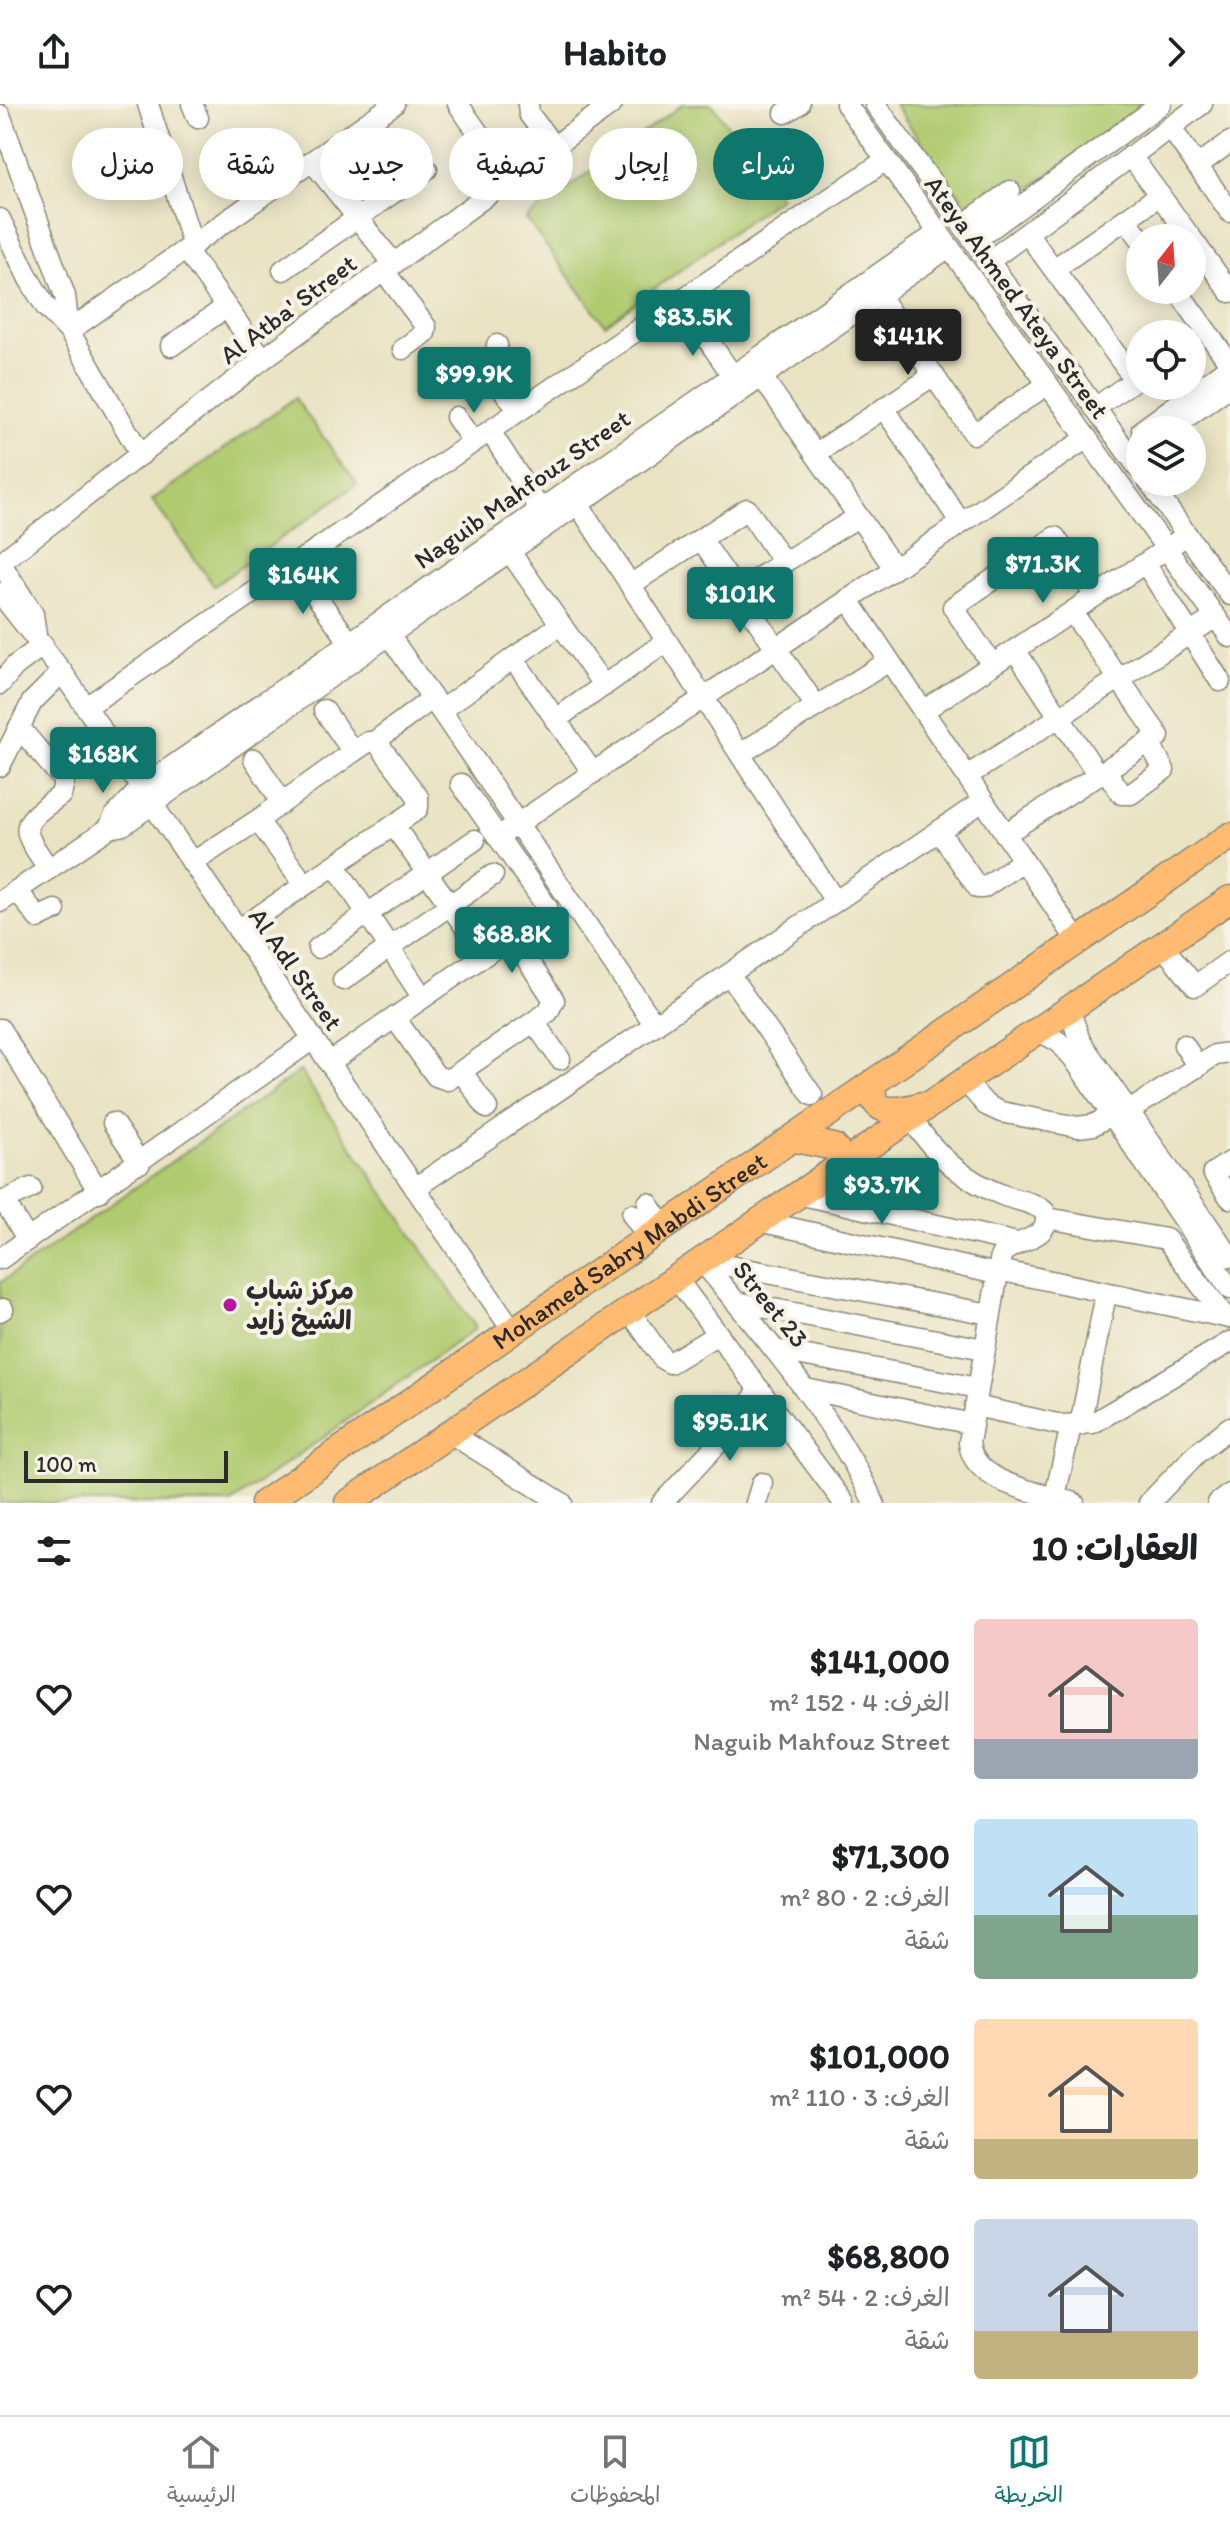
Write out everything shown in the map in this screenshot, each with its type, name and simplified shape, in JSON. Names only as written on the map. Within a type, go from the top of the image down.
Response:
[{"type":"main road","name":"Mohamed Sabry Mabdi Street","points":[[264,1503],[796,1139],[1230,836]]},
{"type":"main road","name":"Mohamed Sabry Mabdi Street","points":[[348,1503],[1162,945],[1227,909]]},
{"type":"main road","points":[[873,1085],[875,1100],[885,1110],[901,1112],[933,1102]]},
{"type":"main road","points":[[796,1139],[834,1147],[845,1161]]},
{"type":"street","points":[[148,104],[190,248],[263,359]]},
{"type":"street","points":[[69,331],[394,104]]},
{"type":"street","points":[[458,104],[475,128]]},
{"type":"street","points":[[528,104],[529,114],[540,128]]},
{"type":"street","name":"Al Atba' Street","points":[[573,133],[612,104]]},
{"type":"street","points":[[969,233],[1161,104]]},
{"type":"street","points":[[989,261],[1202,104]]},
{"type":"street","points":[[852,112],[876,105]]},
{"type":"street","name":"Ateya Ahmed Ateya Street","points":[[876,105],[1126,447]]},
{"type":"street","name":"Ateya Ahmed Ateya Street","points":[[852,112],[1230,637]]},
{"type":"street","points":[[0,115],[65,296],[69,331]]},
{"type":"street","points":[[1170,127],[1230,212]]},
{"type":"street","points":[[1197,166],[1230,142]]},
{"type":"street","points":[[1131,156],[1181,224]]},
{"type":"street","points":[[86,707],[886,160]]},
{"type":"street","points":[[313,162],[358,218],[426,327],[425,333],[403,349]]},
{"type":"street","points":[[969,233],[1010,191]]},
{"type":"street","points":[[1054,269],[1160,195]]},
{"type":"street","points":[[283,270],[383,200]]},
{"type":"street","name":"Al Atba' Street","points":[[0,562],[263,359],[480,200]]},
{"type":"street","points":[[1126,219],[1130,224]]},
{"type":"street","points":[[3,233],[46,307],[69,331],[141,455]]},
{"type":"street","points":[[1027,233],[1126,364]]},
{"type":"street","name":"Naguib Mahfouz Street","points":[[9,896],[109,828],[120,827],[146,796],[348,640],[384,628],[510,552],[544,516],[578,504],[737,383],[762,377],[879,296],[944,240]]},
{"type":"street","name":"Naguib Mahfouz Street","points":[[146,796],[944,240]]},
{"type":"street","points":[[1206,259],[1230,292]]},
{"type":"street","points":[[879,296],[974,434],[1048,384]]},
{"type":"street","points":[[680,299],[737,383]]},
{"type":"street","points":[[171,346],[226,307]]},
{"type":"street","points":[[1161,416],[1230,365],[1206,342]]},
{"type":"street","points":[[497,345],[491,376],[520,410]]},
{"type":"street","points":[[815,454],[934,375]]},
{"type":"street","points":[[762,377],[894,568]]},
{"type":"street","points":[[1095,408],[1126,386]]},
{"type":"street","points":[[1188,416],[1230,386]]},
{"type":"street","points":[[884,408],[961,523]]},
{"type":"street","points":[[456,417],[481,437],[544,516]]},
{"type":"street","points":[[498,837],[1087,438]]},
{"type":"street","points":[[1159,496],[1230,595]]},
{"type":"street","points":[[578,504],[835,901]]},
{"type":"street","points":[[630,585],[747,509],[784,563]]},
{"type":"street","points":[[737,591],[858,517]]},
{"type":"street","points":[[923,711],[1187,535]]},
{"type":"street","points":[[992,664],[953,607],[1055,537],[1095,596]]},
{"type":"street","points":[[701,539],[816,706]]},
{"type":"street","points":[[510,552],[604,686]]},
{"type":"street","name":"Al Adl Street","points":[[0,562],[33,614],[40,640]]},
{"type":"street","points":[[1145,563],[1220,681]]},
{"type":"street","points":[[294,565],[348,640]]},
{"type":"street","name":"Al Adl Street","points":[[0,593],[40,640],[513,1331]]},
{"type":"street","points":[[848,599],[1078,942]]},
{"type":"street","points":[[1005,834],[1159,736],[1072,612]]},
{"type":"street","points":[[967,776],[1216,617]]},
{"type":"street","points":[[192,863],[353,752],[513,658],[561,624]]},
{"type":"street","points":[[384,628],[655,1025]]},
{"type":"street","points":[[0,684],[40,640]]},
{"type":"street","points":[[555,720],[667,641]]},
{"type":"street","points":[[1015,650],[1059,717],[1122,794],[1131,794],[1164,770],[1165,765],[1149,742]]},
{"type":"street","points":[[513,658],[593,773]]},
{"type":"street","points":[[740,754],[889,661]]},
{"type":"street","points":[[0,766],[40,690],[62,672]]},
{"type":"street","points":[[324,710],[353,752]]},
{"type":"street","points":[[19,727],[64,781],[61,795],[25,825],[26,835],[49,869]]},
{"type":"street","points":[[238,930],[415,811],[419,801],[383,746],[374,742]]},
{"type":"street","points":[[254,759],[282,802]]},
{"type":"street","points":[[461,784],[547,907]]},
{"type":"street","points":[[415,1188],[983,801]]},
{"type":"street","points":[[261,818],[261,825],[305,885]]},
{"type":"street","points":[[394,826],[485,955]]},
{"type":"street","points":[[939,831],[978,888],[983,888],[1023,861]]},
{"type":"street","points":[[318,948],[475,840]]},
{"type":"street","points":[[335,865],[423,998]]},
{"type":"street","points":[[343,980],[493,875]]},
{"type":"street","points":[[9,896],[38,918],[55,910]]},
{"type":"street","points":[[329,1063],[505,941],[519,946],[554,1000],[551,1010],[452,1079],[439,1079],[395,1018]]},
{"type":"street","points":[[1162,945],[1195,986],[1230,961]]},
{"type":"street","points":[[729,974],[812,1095]]},
{"type":"street","points":[[1069,1008],[1080,1041],[1230,1289]]},
{"type":"street","points":[[534,1022],[560,1059]]},
{"type":"street","points":[[0,1029],[99,1192]]},
{"type":"street","points":[[1037,1030],[1067,1049],[1122,1112],[1230,1257]]},
{"type":"street","points":[[0,1259],[313,1039]]},
{"type":"street","points":[[1184,1045],[1198,1067]]},
{"type":"street","points":[[964,1080],[986,1105],[1001,1112],[1078,1127],[1093,1125],[1122,1112],[1198,1067],[1227,1056]]},
{"type":"street","points":[[462,1072],[487,1108]]},
{"type":"street","points":[[911,1117],[932,1147],[959,1172],[990,1190],[1037,1206],[1047,1218],[1166,1239],[1228,1318]]},
{"type":"street","points":[[113,1123],[140,1163]]},
{"type":"street","points":[[1202,1216],[1230,1198],[1213,1173],[1230,1162]]},
{"type":"street","points":[[28,1240],[2,1202],[31,1188]]},
{"type":"street","points":[[798,1194],[1017,1243]]},
{"type":"street","points":[[640,1209],[657,1233]]},
{"type":"street","points":[[1047,1218],[1042,1232],[1004,1250],[997,1272],[970,1451],[978,1466],[991,1476],[1049,1498],[1076,1426],[1106,1294]]},
{"type":"street","points":[[759,1221],[1228,1318]]},
{"type":"street","points":[[702,1261],[990,1314]]},
{"type":"street","name":"Street 23","points":[[702,1261],[806,1389],[835,1431],[874,1503]]},
{"type":"street","points":[[676,1278],[844,1503]]},
{"type":"street","points":[[736,1302],[984,1349]]},
{"type":"street","points":[[629,1310],[663,1359],[670,1363],[718,1334]]},
{"type":"street","points":[[775,1350],[975,1406],[1076,1426],[1104,1418],[1230,1342]]},
{"type":"street","points":[[806,1389],[975,1406]]},
{"type":"street","points":[[662,1503],[721,1440],[760,1390]]},
{"type":"street","points":[[1149,1503],[1196,1454],[1230,1427]]},
{"type":"street","points":[[450,1433],[562,1503]]},
{"type":"street","points":[[756,1503],[762,1483]]},
{"type":"street","points":[[1218,1503],[1230,1494]]},
{"type":"green space","points":[[683,104],[712,104],[730,128],[713,128],[713,200],[776,200],[605,325],[526,219],[552,200],[573,200],[573,185],[589,173],[589,200],[697,200],[697,128],[650,128]]},
{"type":"green space","points":[[894,104],[1145,104],[980,224]]},
{"type":"green space","points":[[295,398],[357,484],[214,586],[152,500]]},
{"type":"green space","name":"مركز شباب الشيخ زايد","points":[[300,1071],[476,1328],[231,1503],[0,1503],[0,1283]]},
{"type":"place","name":"مركز شباب الشيخ زايد","points":[[230,1305]]}]
